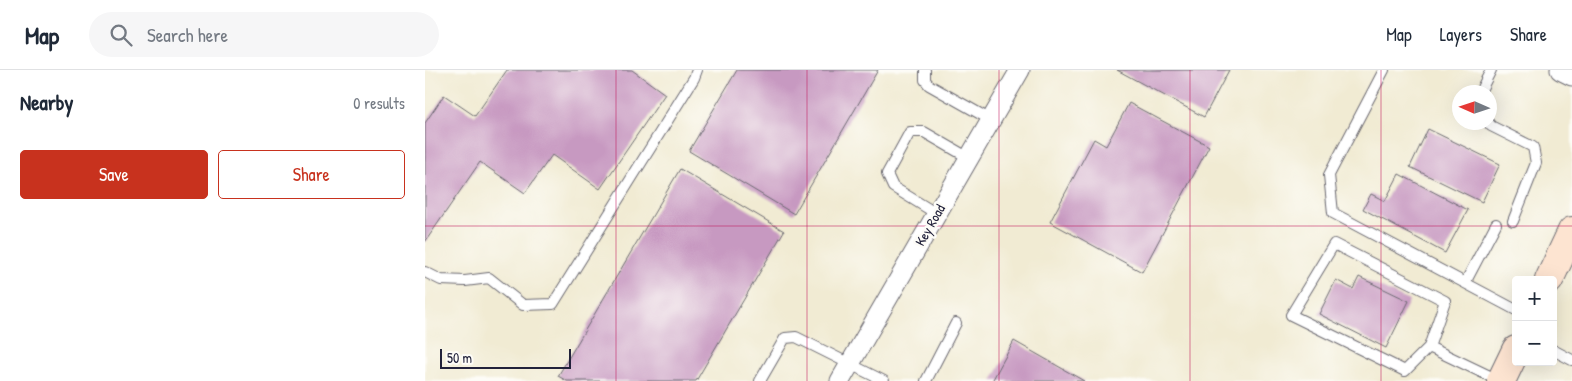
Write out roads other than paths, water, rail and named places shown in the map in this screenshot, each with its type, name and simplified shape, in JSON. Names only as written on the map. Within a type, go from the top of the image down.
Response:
[{"type":"main road","points":[[1551,276],[1572,231]]},
{"type":"main road","points":[[1501,381],[1512,358]]},
{"type":"street","name":"Key Road","points":[[840,381],[1020,70]]},
{"type":"street","points":[[1560,70],[1572,76]]},
{"type":"lane","points":[[425,272],[441,280],[465,281],[489,278],[523,305],[553,304],[694,78],[697,70]]},
{"type":"lane","points":[[925,70],[925,80],[929,85],[991,120]]},
{"type":"lane","points":[[1384,70],[1329,175],[1333,213],[1512,308]]},
{"type":"lane","points":[[1484,85],[1491,70]]},
{"type":"lane","points":[[1497,129],[1533,147],[1536,163],[1513,221]]},
{"type":"lane","points":[[937,214],[893,187],[887,174],[910,132],[924,132],[969,158]]},
{"type":"lane","points":[[1465,283],[1496,224]]},
{"type":"lane","points":[[1334,244],[1445,301],[1429,347],[1405,371],[1291,315],[1334,244]]},
{"type":"lane","points":[[926,381],[956,323]]},
{"type":"lane","points":[[760,381],[785,338],[796,337],[884,381]]},
{"type":"lane","points":[[1429,347],[1501,381]]},
{"type":"lane","points":[[1557,352],[1572,360]]}]
